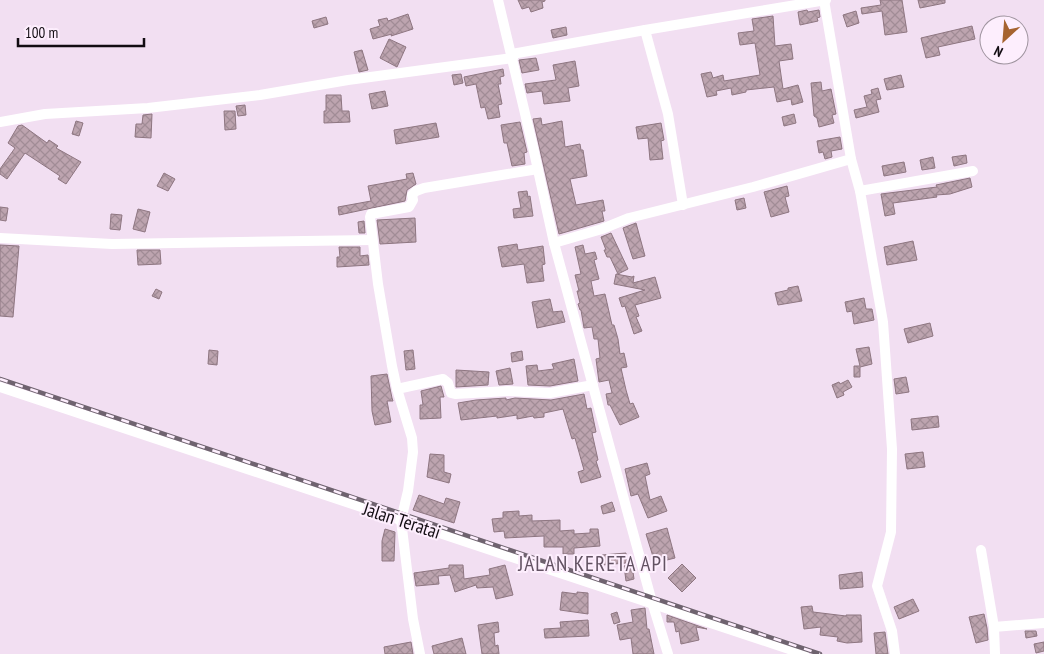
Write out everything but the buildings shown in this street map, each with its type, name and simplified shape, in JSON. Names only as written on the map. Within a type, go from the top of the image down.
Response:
[{"type":"street","points":[[498,0],[554,243],[652,602],[668,654]]},
{"type":"street","points":[[0,122],[45,114],[148,108],[260,95],[512,56],[645,30],[825,0],[851,159],[860,191],[883,322],[892,449],[891,532],[877,586],[892,631],[895,654]]},
{"type":"street","points":[[645,30],[668,114],[683,205]]},
{"type":"street","points":[[554,243],[602,229],[629,218],[851,159]]},
{"type":"street","points":[[420,654],[401,520],[408,491],[412,452],[410,432],[396,389],[378,284],[372,240],[371,214],[409,207],[413,200],[412,194],[416,191],[441,184],[538,168]]},
{"type":"street","points":[[860,191],[973,171]]},
{"type":"street","points":[[0,238],[112,244],[372,240]]},
{"type":"street","points":[[396,389],[443,379],[448,383],[452,393],[455,394],[508,390],[550,392],[593,385]]},
{"type":"street","name":"Jalan Teratai","points":[[0,387],[804,654]]},
{"type":"street","points":[[981,550],[994,628],[995,654]]},
{"type":"street","points":[[994,628],[1044,623]]},
{"type":"railway","points":[[0,379],[820,654]]},
{"type":"district","name":"JALAN KERETA API","points":[[593,564]]}]
